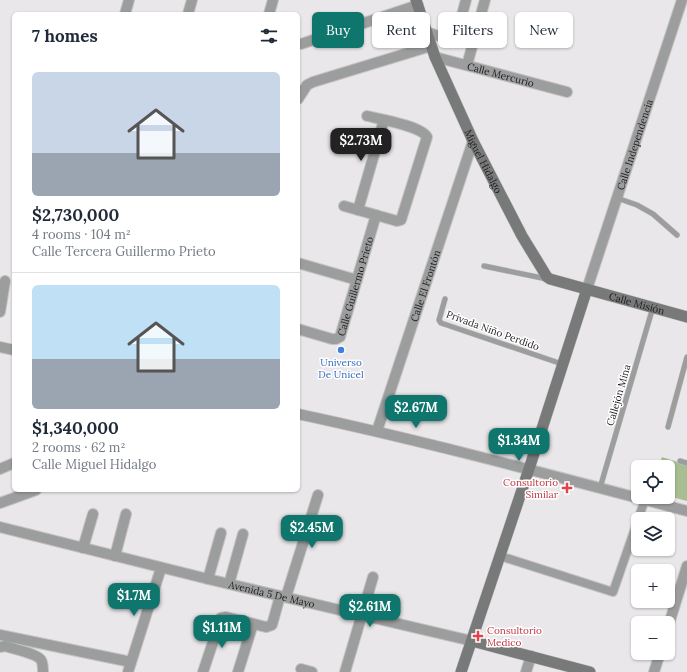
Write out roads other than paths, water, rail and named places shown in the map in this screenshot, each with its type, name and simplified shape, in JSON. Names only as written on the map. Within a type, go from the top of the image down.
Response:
[{"type":"main road","name":"Miguel Hidalgo","points":[[417,2],[420,12]]},
{"type":"main road","name":"Miguel Hidalgo","points":[[430,40],[435,57],[473,141],[522,236],[544,274],[550,279]]},
{"type":"main road","points":[[461,672],[587,289],[550,279]]},
{"type":"main road","name":"Calle Misión","points":[[587,289],[687,317]]},
{"type":"main road","name":"Avenida 5 De Mayo","points":[[472,641],[590,672]]},
{"type":"street","points":[[126,12],[129,0]]},
{"type":"street","points":[[189,12],[192,0]]},
{"type":"street","points":[[270,12],[273,0]]},
{"type":"street","points":[[430,33],[442,37],[452,38],[455,36],[466,0]]},
{"type":"street","points":[[467,65],[485,0]]},
{"type":"street","name":"Calle Independencia","points":[[587,289],[682,0]]},
{"type":"street","points":[[301,44],[417,2]]},
{"type":"street","points":[[300,96],[307,85],[313,82],[432,46]]},
{"type":"street","name":"Calle Mercurio","points":[[435,57],[567,92]]},
{"type":"street","points":[[344,206],[397,222],[403,219],[427,137],[423,132],[416,129],[367,116]]},
{"type":"street","points":[[358,210],[384,120]]},
{"type":"street","name":"Calle El Frontón","points":[[378,431],[473,141]]},
{"type":"street","name":"Calle Guillermo Prieto","points":[[300,331],[336,340],[340,337],[376,215]]},
{"type":"street","points":[[300,264],[357,280]]},
{"type":"street","points":[[0,312],[5,281]]},
{"type":"street","points":[[0,347],[12,350]]},
{"type":"street","points":[[300,414],[378,431],[631,496]]},
{"type":"street","points":[[0,468],[12,465]]},
{"type":"street","points":[[0,503],[30,492]]},
{"type":"street","points":[[203,672],[221,618],[226,617],[266,627],[270,626],[283,597],[318,495]]},
{"type":"street","points":[[660,504],[687,511]]},
{"type":"street","points":[[83,548],[93,514]]},
{"type":"street","points":[[115,556],[126,514]]},
{"type":"street","name":"Avenida 5 De Mayo","points":[[0,527],[161,568],[472,641]]},
{"type":"street","points":[[208,579],[221,533]]},
{"type":"street","points":[[229,584],[243,534]]},
{"type":"street","points":[[500,556],[614,592],[631,540]]},
{"type":"street","points":[[671,616],[687,566]]},
{"type":"street","points":[[128,672],[161,568]]},
{"type":"street","points":[[345,672],[373,577]]},
{"type":"street","points":[[238,672],[253,624]]},
{"type":"street","points":[[0,635],[131,662]]},
{"type":"street","points":[[0,647],[5,646],[36,655],[40,659],[43,672]]},
{"type":"street","points":[[526,672],[531,656]]},
{"type":"street","points":[[654,672],[658,660]]},
{"type":"street","points":[[301,669],[312,672]]},
{"type":"lane","points":[[617,198],[637,205],[653,214],[677,235]]},
{"type":"lane","points":[[484,266],[550,279]]},
{"type":"lane","name":"Privada Niño Perdido","points":[[445,299],[439,318],[441,323],[562,364]]},
{"type":"lane","name":"Callejón Mina","points":[[600,488],[653,307]]},
{"type":"lane","points":[[668,427],[687,357]]},
{"type":"lane","points":[[680,461],[687,463]]},
{"type":"place","name":"Universo De Unicel","points":[[341,350]]},
{"type":"place","name":"Consultorio Similar","points":[[567,488]]},
{"type":"place","name":"Consultorio Medico","points":[[478,636]]}]
